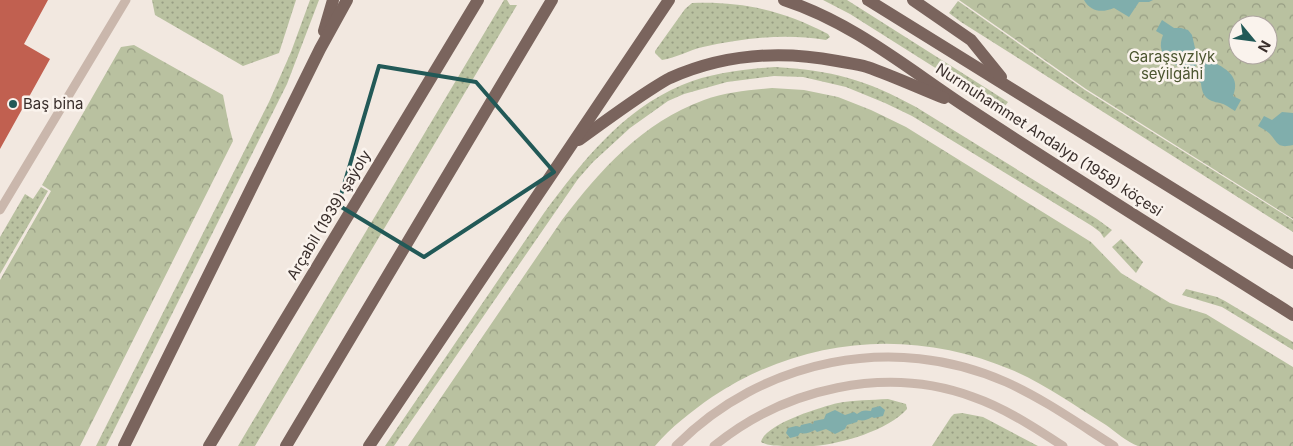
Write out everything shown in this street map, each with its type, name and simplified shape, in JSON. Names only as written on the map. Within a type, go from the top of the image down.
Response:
[{"type":"main road","points":[[320,49],[333,0]]},
{"type":"main road","points":[[124,446],[320,49],[347,0]]},
{"type":"main road","name":"Arçabil (1939) şaýoly","points":[[209,446],[478,0]]},
{"type":"main road","points":[[286,446],[552,0]]},
{"type":"main road","points":[[369,446],[669,0]]},
{"type":"main road","name":"Nurmuhammet Andalyp (1958) köçesi","points":[[784,0],[814,11],[841,24],[875,44],[965,106],[1293,315]]},
{"type":"main road","name":"Nurmuhammet Andalyp (1958) köçesi","points":[[868,0],[1293,263]]},
{"type":"main road","points":[[913,0],[971,40],[1008,85]]},
{"type":"main road","points":[[572,145],[668,79],[703,66],[736,58],[765,55],[809,56],[866,67],[965,106]]},
{"type":"lane","points":[[0,210],[2,200],[126,0]]},
{"type":"lane","points":[[676,446],[708,417],[726,404],[757,387],[808,369],[841,360],[864,357],[892,357],[937,361],[1006,382],[1038,398],[1114,446]]},
{"type":"lane","points":[[714,446],[755,418],[792,400],[822,390],[844,386],[890,383],[932,386],[972,396],[1008,413],[1064,446]]},
{"type":"highlighted area","points":[[379,66],[476,82],[554,172],[424,257],[338,205]]},
{"type":"green space","points":[[152,0],[296,0],[279,53],[243,66],[155,15]]},
{"type":"green space","points":[[310,0],[319,0],[287,84],[106,446],[96,446],[269,102],[291,52]]},
{"type":"green space","points":[[504,0],[507,0],[510,5],[517,5],[255,446],[238,446]]},
{"type":"green space","points":[[823,0],[847,0],[1008,102],[1002,110],[850,14]]},
{"type":"green space","name":"Garaşsyzlyk seýilgähi","points":[[959,0],[1293,0],[1293,219],[1086,89]]},
{"type":"green space","points":[[958,1],[1085,90],[1293,220],[1293,232],[961,22],[949,13]]},
{"type":"green space","points":[[692,3],[729,4],[763,9],[812,26],[828,34],[830,37],[826,40],[764,37],[733,41],[703,47],[662,60],[655,51],[685,9]]},
{"type":"green space","points":[[134,45],[223,95],[233,141],[80,446],[0,446],[0,280],[51,191],[42,185],[121,47]]},
{"type":"green space","points":[[775,67],[795,68],[848,78],[865,83],[898,98],[916,107],[1112,230],[1104,238],[1092,226],[912,116],[846,87],[803,77],[774,76],[727,82],[684,94],[668,101],[630,128],[593,162],[578,179],[394,446],[385,446],[544,213],[573,175],[604,140],[640,109],[682,85],[704,77],[728,72]]},
{"type":"green space","points":[[772,88],[804,90],[838,97],[906,127],[1091,242],[1121,273],[1170,303],[1206,314],[1293,367],[1293,446],[1138,446],[1048,389],[1012,370],[974,356],[936,348],[897,344],[858,345],[820,351],[783,361],[747,377],[712,397],[668,432],[655,446],[408,446],[562,220],[592,183],[624,150],[642,134],[682,109],[721,95]]},
{"type":"green space","points":[[41,187],[48,191],[0,274],[0,237],[25,194],[33,199]]},
{"type":"green space","points":[[1121,239],[1143,262],[1136,273],[1112,247]]},
{"type":"green space","points":[[1186,289],[1225,301],[1293,342],[1293,350],[1222,307],[1182,295]]},
{"type":"green space","points":[[888,399],[906,404],[907,409],[899,417],[864,435],[814,446],[776,446],[761,442],[772,429],[807,412],[838,403]]},
{"type":"green space","points":[[962,413],[983,417],[1038,446],[932,446],[951,417],[954,414]]},
{"type":"water","points":[[1084,0],[1153,0],[1139,2],[1129,17],[1114,8],[1105,11],[1093,9]]},
{"type":"water","points":[[1162,20],[1174,28],[1188,30],[1192,35],[1195,48],[1203,53],[1191,73],[1168,59],[1161,49],[1163,35],[1156,31]]},
{"type":"water","points":[[1206,58],[1224,68],[1233,77],[1235,88],[1233,96],[1241,100],[1235,111],[1224,104],[1212,101],[1206,97],[1201,83],[1194,78]]},
{"type":"water","points":[[1282,112],[1293,113],[1293,145],[1280,145],[1268,132],[1258,126],[1264,116],[1272,120]]},
{"type":"water","points":[[880,406],[885,410],[883,416],[858,420],[835,434],[826,429],[817,432],[815,430],[808,433],[800,433],[798,436],[790,438],[786,433],[788,428],[813,424],[814,421],[824,419],[826,414],[835,410],[845,415],[854,412],[857,414],[871,411],[872,408]]},
{"type":"building","name":"Baş bina","points":[[0,0],[48,0],[24,44],[50,59],[0,149]]},
{"type":"place","name":"Baş bina","points":[[13,104]]}]
